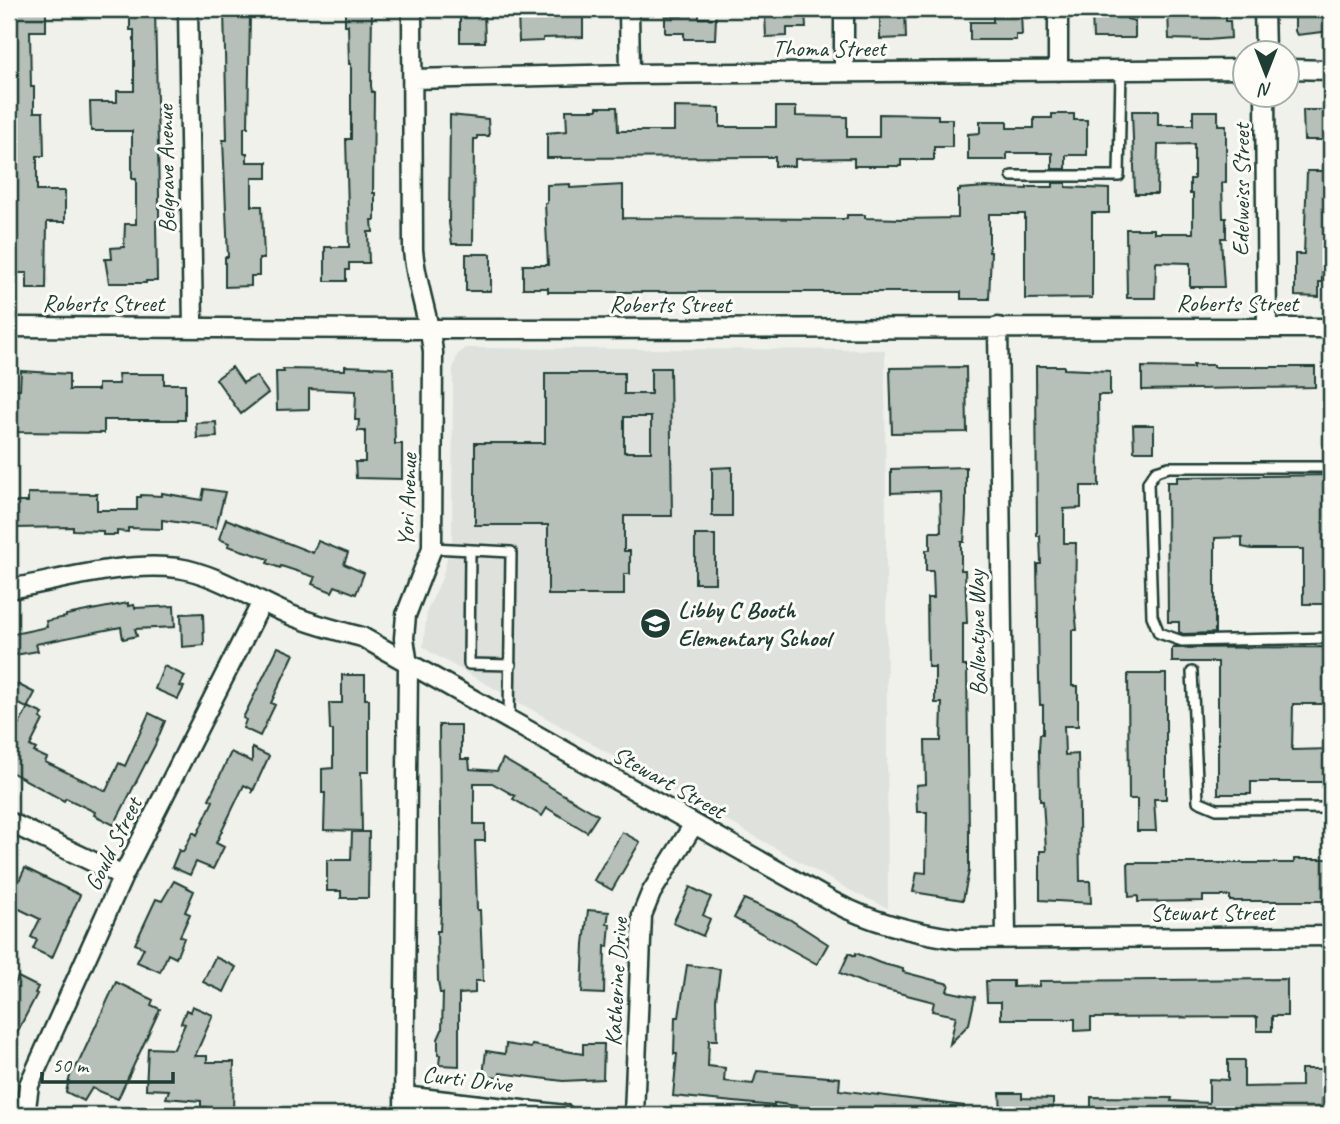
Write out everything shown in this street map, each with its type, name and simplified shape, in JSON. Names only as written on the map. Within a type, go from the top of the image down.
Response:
[{"type":"street","name":"Belgrave Avenue","points":[[188,9],[193,328]]},
{"type":"street","name":"Yori Avenue","points":[[404,1115],[408,665],[404,638],[406,615],[432,548],[433,352],[430,329],[415,277],[413,250],[412,9]]},
{"type":"street","points":[[629,9],[630,74]]},
{"type":"street","points":[[844,9],[844,72]]},
{"type":"street","points":[[1058,9],[1058,71]]},
{"type":"street","points":[[1264,9],[1265,38]]},
{"type":"street","name":"Thoma Street","points":[[414,79],[630,74],[1232,69]]},
{"type":"street","points":[[1302,69],[1331,70]]},
{"type":"street","name":"Edelweiss Street","points":[[1265,108],[1267,327]]},
{"type":"street","name":"Roberts Street","points":[[9,327],[1331,328]]},
{"type":"street","name":"Ballentyne Way","points":[[998,327],[1006,938]]},
{"type":"street","name":"Stewart Street","points":[[9,589],[154,566],[206,576],[303,620],[362,637],[833,902],[888,926],[959,939],[1331,936]]},
{"type":"street","name":"Gould Street","points":[[26,1115],[29,1085],[123,876],[262,602]]},
{"type":"street","points":[[9,822],[123,876]]},
{"type":"street","name":"Katherine Drive","points":[[634,1115],[642,915],[651,893],[694,824]]},
{"type":"street","name":"Curti Drive","points":[[404,1096],[565,1115]]},
{"type":"lane","points":[[1012,176],[1119,176],[1121,70]]},
{"type":"lane","points":[[1331,467],[1169,467],[1156,471],[1148,482],[1152,616],[1159,633],[1182,640],[1331,638]]},
{"type":"lane","points":[[432,548],[511,552],[509,721]]},
{"type":"lane","points":[[470,550],[469,664],[511,665]]},
{"type":"lane","points":[[1192,672],[1198,801],[1217,809],[1331,808]]},
{"type":"lane","points":[[138,1115],[146,1115]]},
{"type":"shaded area","name":"Libby C Booth Elementary School","points":[[466,348],[885,350],[888,908],[851,891],[423,646],[427,611],[442,578],[452,539],[453,369],[457,355]]},
{"type":"building","points":[[9,9],[46,9],[46,31],[30,31],[34,112],[43,112],[44,156],[37,156],[37,191],[65,191],[65,222],[47,222],[46,289],[27,289],[27,273],[11,273]]},
{"type":"building","points":[[130,9],[155,9],[159,194],[159,221],[156,221],[157,281],[109,283],[105,259],[112,259],[111,248],[124,247],[125,224],[136,224],[132,131],[91,131],[90,102],[117,102],[117,91],[134,91],[134,30],[130,30]]},
{"type":"building","points":[[224,9],[245,9],[245,16],[250,16],[248,127],[244,127],[244,153],[247,153],[247,162],[267,162],[267,178],[252,178],[252,206],[262,206],[264,259],[259,259],[259,276],[251,276],[251,286],[225,287],[225,257],[228,257],[223,140],[227,140]]},
{"type":"building","points":[[345,9],[372,9],[375,220],[372,220],[373,232],[368,232],[369,263],[349,263],[346,281],[325,281],[325,247],[349,247],[346,139],[351,139],[351,64]]},
{"type":"building","points":[[460,9],[484,9],[485,42],[460,42]]},
{"type":"building","points":[[518,9],[583,9],[583,37],[543,38],[543,41],[519,42]]},
{"type":"building","points":[[682,9],[699,9],[699,18],[716,18],[715,39],[684,39],[684,33],[665,33],[665,16],[682,16]]},
{"type":"building","points":[[778,9],[805,9],[806,28],[787,28],[787,36],[766,37],[765,15],[776,15]]},
{"type":"building","points":[[880,9],[905,9],[906,38],[880,39]]},
{"type":"building","points":[[1168,9],[1226,11],[1226,21],[1230,21],[1231,38],[1169,39]]},
{"type":"building","points":[[1295,9],[1331,9],[1331,31],[1297,35]]},
{"type":"building","points":[[1127,11],[1127,19],[1135,21],[1135,38],[1093,38],[1092,12]]},
{"type":"building","points":[[993,12],[1021,12],[1022,35],[1016,35],[1016,40],[970,40],[970,22],[993,22]]},
{"type":"building","points":[[597,107],[617,107],[618,131],[674,131],[674,107],[720,108],[720,127],[776,127],[776,107],[796,107],[796,116],[847,117],[847,137],[879,137],[879,114],[938,115],[938,119],[952,119],[952,147],[934,147],[934,160],[901,160],[901,166],[854,166],[854,158],[795,159],[795,166],[775,166],[775,157],[547,158],[547,133],[567,131],[566,110],[597,110]]},
{"type":"building","points":[[1303,110],[1326,110],[1326,115],[1331,115],[1331,140],[1304,140]]},
{"type":"building","points":[[1132,111],[1158,111],[1158,125],[1193,125],[1193,111],[1218,111],[1218,125],[1226,125],[1226,183],[1222,183],[1226,238],[1221,238],[1224,287],[1190,287],[1190,263],[1156,262],[1155,298],[1127,298],[1126,229],[1154,229],[1154,233],[1193,233],[1193,194],[1190,194],[1190,179],[1194,179],[1194,144],[1158,145],[1157,194],[1135,194]]},
{"type":"building","points":[[1052,114],[1074,114],[1074,120],[1087,120],[1087,155],[1066,155],[1066,169],[1052,169],[1052,153],[1007,153],[1007,160],[968,160],[968,134],[980,133],[980,121],[1007,121],[1007,128],[1034,128],[1034,118],[1052,118]]},
{"type":"building","points":[[450,115],[488,119],[489,136],[477,136],[477,139],[474,139],[473,244],[452,244],[449,223]]},
{"type":"building","points":[[1307,171],[1331,171],[1331,231],[1324,231],[1324,269],[1322,282],[1319,282],[1319,297],[1295,296],[1295,254],[1304,254]]},
{"type":"building","points":[[1053,183],[1066,183],[1066,187],[1109,189],[1109,213],[1092,213],[1092,298],[1025,299],[1025,214],[989,214],[989,299],[961,299],[961,292],[548,292],[548,288],[523,288],[523,265],[548,265],[545,203],[547,185],[570,184],[570,188],[623,185],[623,218],[844,219],[847,215],[865,215],[865,218],[902,219],[958,218],[960,189],[1027,189],[1053,187]]},
{"type":"building","points":[[466,254],[491,254],[491,291],[466,291]]},
{"type":"building","points":[[1193,365],[1315,367],[1315,387],[1142,390],[1142,367],[1193,368]]},
{"type":"building","points":[[345,366],[393,368],[395,444],[402,444],[402,479],[356,478],[355,462],[365,462],[365,431],[358,431],[359,420],[355,420],[356,391],[309,389],[309,409],[277,410],[276,372],[284,372],[283,369],[345,370]]},
{"type":"building","points":[[1036,366],[1110,371],[1110,395],[1098,395],[1099,486],[1081,486],[1081,508],[1064,509],[1064,543],[1076,543],[1077,630],[1072,630],[1072,686],[1078,686],[1078,726],[1064,726],[1065,755],[1078,754],[1080,881],[1090,881],[1091,903],[1040,900],[1040,851],[1046,851],[1043,801],[1040,801],[1039,750],[1040,734],[1043,734],[1043,705],[1040,705],[1039,679],[1037,564],[1041,564],[1040,536],[1037,536]]},
{"type":"building","points":[[232,367],[243,383],[256,376],[268,393],[241,414],[216,379]]},
{"type":"building","points":[[966,367],[967,432],[892,433],[890,368]]},
{"type":"building","points":[[651,368],[670,368],[672,516],[624,516],[624,551],[630,551],[630,574],[624,574],[624,595],[548,595],[548,525],[475,525],[475,443],[545,443],[545,373],[624,373],[624,394],[651,394]],"holes":[[[624,417],[651,417],[651,452],[624,452]]]},
{"type":"building","points":[[21,371],[69,374],[69,390],[98,390],[98,384],[119,384],[118,374],[164,374],[164,384],[185,384],[185,420],[104,420],[104,433],[13,432],[13,414],[9,414],[9,389],[20,389]]},
{"type":"building","points":[[216,422],[217,437],[197,438],[196,423]]},
{"type":"building","points":[[1133,425],[1154,425],[1154,451],[1134,451]]},
{"type":"building","points":[[732,467],[732,516],[712,516],[712,468]]},
{"type":"building","points":[[966,467],[966,512],[964,542],[961,542],[961,570],[965,570],[967,623],[963,623],[963,666],[967,666],[969,871],[963,900],[913,892],[917,872],[926,873],[927,812],[917,812],[916,785],[926,784],[925,741],[941,741],[942,703],[935,703],[935,667],[928,667],[927,598],[934,598],[933,571],[926,571],[926,550],[930,550],[930,532],[941,532],[940,491],[891,493],[891,469]]},
{"type":"building","points":[[1331,475],[1331,604],[1303,604],[1303,549],[1252,549],[1242,547],[1242,537],[1215,538],[1215,633],[1183,634],[1179,632],[1179,622],[1168,622],[1167,482],[1177,482],[1177,477]]},
{"type":"building","points":[[204,489],[225,492],[216,528],[162,520],[162,529],[128,528],[128,532],[117,531],[117,535],[103,535],[103,531],[73,530],[73,527],[13,528],[13,523],[9,523],[9,502],[28,502],[28,493],[97,494],[97,510],[137,510],[137,497],[141,495],[162,496],[162,493],[202,500]]},
{"type":"building","points":[[226,519],[313,553],[318,541],[348,553],[344,564],[364,573],[356,594],[335,586],[332,592],[312,584],[315,577],[281,566],[280,568],[267,563],[269,559],[228,546],[229,543],[219,539]]},
{"type":"building","points":[[695,535],[715,535],[715,583],[695,583]]},
{"type":"building","points":[[128,603],[128,606],[134,605],[135,608],[174,606],[175,627],[135,629],[137,636],[123,639],[121,627],[36,644],[38,651],[9,656],[9,635],[47,627],[46,621],[66,615]]},
{"type":"building","points":[[203,613],[204,645],[182,647],[181,614]]},
{"type":"building","points":[[278,647],[294,654],[271,703],[275,705],[260,736],[243,728],[246,720],[243,718]]},
{"type":"building","points":[[1331,647],[1331,704],[1293,704],[1292,750],[1331,749],[1331,782],[1251,782],[1251,794],[1218,794],[1218,662],[1172,662],[1172,648]]},
{"type":"building","points":[[164,666],[185,676],[180,686],[184,687],[178,699],[155,689]]},
{"type":"building","points":[[1128,674],[1166,674],[1166,799],[1154,799],[1156,831],[1137,831],[1137,799],[1129,799]]},
{"type":"building","points":[[342,675],[365,675],[365,699],[369,699],[369,772],[361,772],[362,831],[324,830],[325,793],[322,793],[322,769],[333,768],[333,730],[330,730],[329,703],[342,703]]},
{"type":"building","points":[[17,684],[35,693],[27,708],[10,700]]},
{"type":"building","points":[[28,707],[43,714],[40,718],[43,720],[30,746],[36,749],[34,752],[47,758],[45,762],[106,791],[119,763],[125,766],[149,713],[165,721],[114,825],[94,815],[95,812],[66,798],[64,801],[9,771],[9,745]]},
{"type":"building","points":[[439,725],[461,725],[461,759],[469,759],[470,769],[497,771],[503,759],[598,815],[587,832],[547,808],[542,816],[492,783],[474,783],[474,824],[485,824],[485,841],[475,841],[483,981],[475,981],[475,993],[459,994],[459,1066],[439,1065],[438,1055],[443,993],[440,993],[438,981],[437,931],[440,931],[441,912]]},
{"type":"building","points":[[252,748],[269,756],[252,793],[252,789],[244,785],[216,843],[224,847],[213,869],[196,862],[190,875],[172,867],[179,850],[183,852],[193,832],[197,835],[213,801],[209,799],[231,752],[252,762]]},
{"type":"building","points":[[352,832],[369,832],[368,898],[341,898],[341,891],[327,891],[327,860],[351,860]]},
{"type":"building","points":[[622,832],[640,842],[612,890],[594,880]]},
{"type":"building","points":[[1294,859],[1331,859],[1331,901],[1230,901],[1230,896],[1203,896],[1203,901],[1138,902],[1138,896],[1129,897],[1128,863],[1294,863]]},
{"type":"building","points":[[25,868],[80,895],[52,958],[33,949],[37,940],[31,937],[40,919],[9,904],[9,876],[19,881]]},
{"type":"building","points":[[174,881],[194,891],[185,912],[190,914],[180,936],[184,938],[176,958],[168,954],[160,972],[137,962],[144,948],[135,944],[156,899],[162,901]]},
{"type":"building","points":[[690,887],[711,897],[703,915],[710,919],[703,936],[673,923]]},
{"type":"building","points":[[744,899],[789,919],[828,944],[817,964],[734,918]]},
{"type":"building","points":[[588,910],[609,912],[604,994],[582,993]]},
{"type":"building","points":[[849,953],[903,969],[903,972],[949,984],[947,991],[975,997],[969,1024],[950,1044],[956,1016],[932,1011],[934,1002],[868,985],[840,973]]},
{"type":"building","points":[[215,957],[236,967],[224,992],[203,982]]},
{"type":"building","points":[[687,965],[720,969],[716,1000],[717,1040],[709,1040],[708,1066],[725,1068],[724,1081],[753,1084],[757,1071],[840,1078],[839,1090],[964,1106],[964,1115],[864,1115],[774,1103],[774,1106],[673,1096],[677,1054],[674,1054],[675,1017],[679,1017]]},
{"type":"building","points":[[18,977],[38,987],[35,993],[37,994],[9,1048],[9,996]]},
{"type":"building","points":[[1287,979],[1287,1016],[1272,1016],[1272,1031],[1257,1031],[1257,1017],[1091,1018],[1091,1030],[1075,1031],[1075,1019],[1001,1019],[1001,1002],[987,1002],[986,981],[1013,981],[1013,987],[1039,986],[1039,981]]},
{"type":"building","points":[[116,982],[153,1000],[151,1005],[160,1009],[118,1099],[92,1088],[84,1101],[66,1092],[70,1076]]},
{"type":"building","points":[[192,1006],[213,1015],[195,1056],[207,1056],[207,1062],[234,1062],[233,1115],[206,1113],[206,1107],[201,1107],[201,1101],[166,1098],[169,1090],[146,1089],[148,1048],[174,1049],[185,1024],[181,1023],[186,1010],[190,1012]]},
{"type":"building","points":[[506,1044],[531,1048],[532,1045],[583,1054],[583,1044],[604,1044],[603,1079],[563,1081],[500,1073],[499,1078],[483,1076],[486,1051],[505,1054]]},
{"type":"building","points":[[1228,1060],[1244,1060],[1244,1087],[1301,1086],[1301,1069],[1322,1069],[1322,1115],[1091,1115],[1091,1097],[1172,1098],[1171,1101],[1209,1103],[1209,1079],[1228,1080]]},
{"type":"building","points":[[1000,1093],[1022,1093],[1022,1098],[1053,1099],[1053,1115],[1001,1115]]},
{"type":"place","name":"Libby C Booth Elementary School","points":[[655,624]]}]
